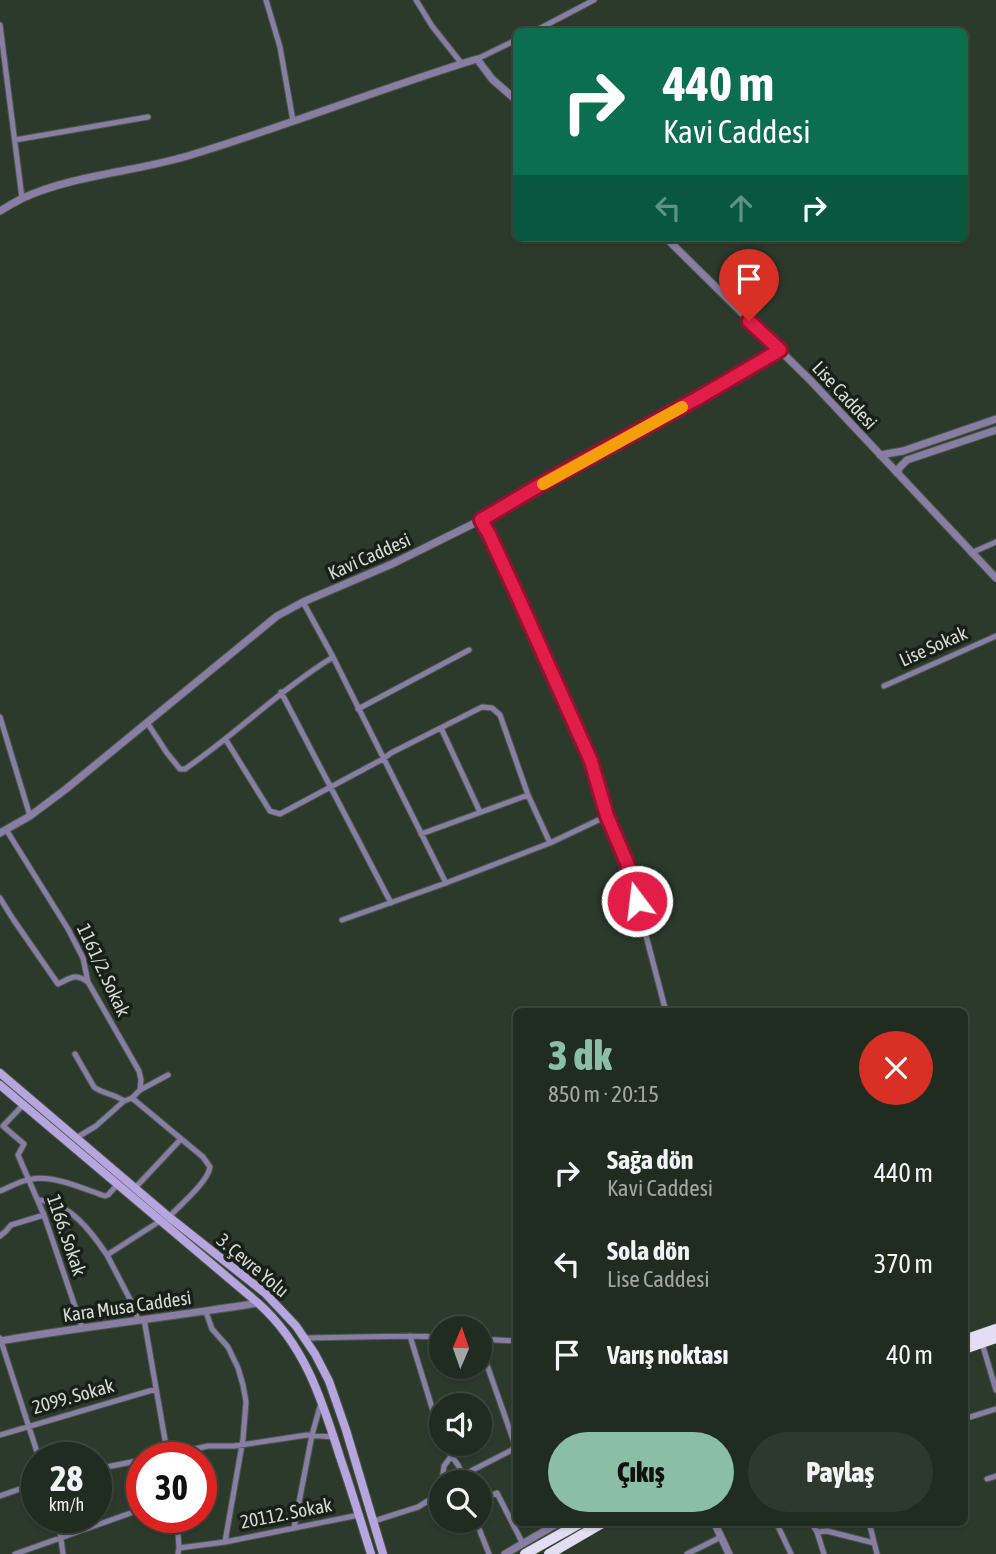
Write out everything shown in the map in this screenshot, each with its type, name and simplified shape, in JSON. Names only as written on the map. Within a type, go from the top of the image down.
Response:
[{"type":"highway","points":[[968,1338],[996,1329]]},
{"type":"highway","points":[[968,1348],[996,1338]]},
{"type":"highway","points":[[524,1549],[573,1526]]},
{"type":"highway","points":[[549,1554],[597,1526]]},
{"type":"main road","name":"3. Çevre Yolu","points":[[0,1073],[169,1217],[265,1293],[290,1318],[305,1338],[329,1381],[383,1554]]},
{"type":"main road","name":"3. Çevre Yolu","points":[[0,1085],[258,1303],[279,1325],[307,1366],[334,1437],[356,1516],[371,1554]]},
{"type":"street","points":[[266,0],[280,47],[293,121]]},
{"type":"street","points":[[416,0],[432,26],[462,64]]},
{"type":"street","points":[[540,28],[593,0]]},
{"type":"street","points":[[0,25],[22,198]]},
{"type":"street","points":[[0,211],[22,198],[61,185],[193,155],[477,59],[513,41]]},
{"type":"street","points":[[477,59],[492,79],[513,97]]},
{"type":"street","points":[[15,139],[148,117]]},
{"type":"street","name":"Lise Caddesi","points":[[670,242],[780,350],[996,578]]},
{"type":"street","name":"Kavi Caddesi","points":[[3,832],[30,816],[148,724],[270,622],[303,602],[392,564],[481,520],[780,350]]},
{"type":"street","points":[[880,455],[903,451],[996,419]]},
{"type":"street","points":[[897,473],[907,460],[996,430]]},
{"type":"street","points":[[481,520],[591,761],[607,816],[627,863],[665,1008]]},
{"type":"street","points":[[971,552],[996,542]]},
{"type":"street","points":[[303,602],[446,883]]},
{"type":"street","name":"Lise Sokak","points":[[884,686],[996,636]]},
{"type":"street","points":[[358,709],[469,650]]},
{"type":"street","points":[[148,724],[180,769],[185,769],[226,740],[281,692],[333,657]]},
{"type":"street","points":[[281,692],[391,903]]},
{"type":"street","points":[[226,740],[270,811],[283,813],[391,753],[482,707],[489,707],[500,715],[528,795],[550,844]]},
{"type":"street","points":[[0,717],[30,816]]},
{"type":"street","points":[[440,728],[480,812]]},
{"type":"street","points":[[421,834],[528,795]]},
{"type":"street","points":[[342,920],[550,844],[607,816]]},
{"type":"street","name":"1161/2. Sokak","points":[[3,832],[68,929],[83,958],[88,982],[139,1071],[140,1090]]},
{"type":"street","points":[[0,898],[58,984],[73,977],[81,977],[88,982]]},
{"type":"street","points":[[75,1054],[94,1087],[124,1101]]},
{"type":"street","points":[[76,1138],[96,1126],[140,1090],[168,1075]]},
{"type":"street","points":[[132,1098],[203,1157],[210,1167],[210,1172],[169,1217]]},
{"type":"street","name":"1166. Sokak","points":[[24,1104],[3,1126],[24,1144],[18,1155],[39,1200],[82,1327]]},
{"type":"street","points":[[135,1188],[181,1139]]},
{"type":"street","points":[[0,1191],[38,1178],[63,1182],[105,1196],[117,1185]]},
{"type":"street","points":[[39,1200],[61,1206],[92,1233],[107,1255],[141,1319],[165,1442]]},
{"type":"street","points":[[0,1236],[10,1225],[44,1215]]},
{"type":"street","points":[[107,1255],[160,1221]]},
{"type":"street","name":"Kara Musa Caddesi","points":[[0,1340],[258,1303]]},
{"type":"street","name":"20112. Sokak","points":[[206,1312],[212,1329],[228,1347],[238,1368],[246,1402],[225,1542]]},
{"type":"street","points":[[410,1336],[429,1397]]},
{"type":"street","points":[[305,1338],[429,1337]]},
{"type":"street","points":[[0,1340],[34,1442]]},
{"type":"street","points":[[492,1340],[513,1341]]},
{"type":"street","points":[[982,1343],[996,1390]]},
{"type":"street","points":[[492,1379],[513,1440]]},
{"type":"street","name":"2099. Sokak","points":[[0,1435],[156,1389]]},
{"type":"street","points":[[294,1528],[321,1402]]},
{"type":"street","points":[[968,1418],[996,1409]]},
{"type":"street","points":[[217,1446],[241,1447],[312,1435],[334,1437]]},
{"type":"street","points":[[473,1470],[513,1449]]},
{"type":"street","points":[[987,1479],[996,1476]]},
{"type":"street","points":[[0,1496],[21,1489]]},
{"type":"street","points":[[492,1495],[498,1493],[513,1525]]},
{"type":"street","points":[[374,1521],[418,1507],[429,1500]]},
{"type":"street","points":[[15,1554],[126,1515]]},
{"type":"street","name":"20112. Sokak","points":[[179,1551],[356,1516]]},
{"type":"street","points":[[513,1526],[524,1549]]},
{"type":"street","points":[[505,1554],[524,1549],[555,1526]]},
{"type":"street","points":[[716,1526],[729,1554]]},
{"type":"street","points":[[778,1526],[790,1554]]},
{"type":"street","points":[[813,1526],[824,1554]]},
{"type":"street","points":[[870,1526],[877,1554]]},
{"type":"street","points":[[817,1532],[827,1531],[874,1543]]},
{"type":"street","points":[[60,1533],[63,1554]]},
{"type":"street","points":[[178,1533],[179,1551]]},
{"type":"street","points":[[481,1533],[489,1554]]},
{"type":"street","points":[[687,1554],[721,1537]]},
{"type":"slow traffic","points":[[543,484],[682,407]]},
{"type":"route","points":[[637,901],[627,863],[607,816],[591,761],[481,520],[780,350],[749,321]]}]
